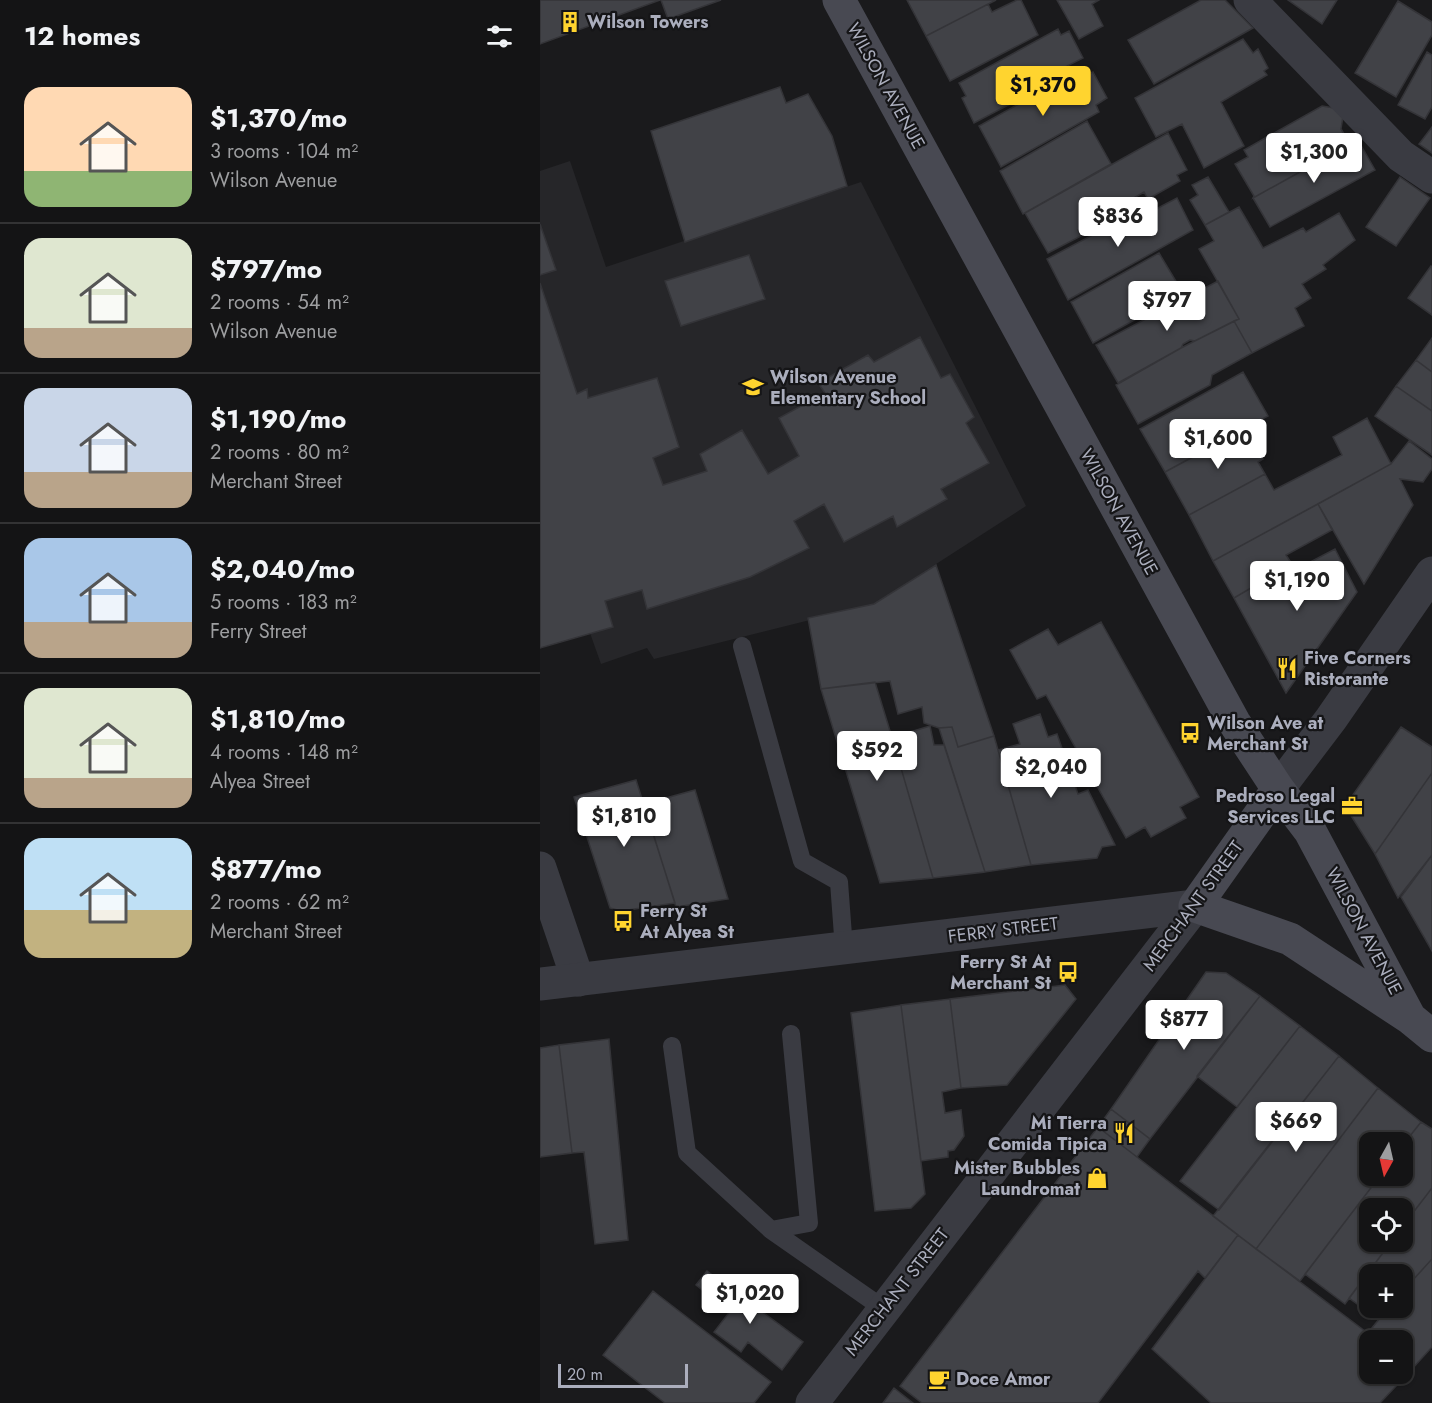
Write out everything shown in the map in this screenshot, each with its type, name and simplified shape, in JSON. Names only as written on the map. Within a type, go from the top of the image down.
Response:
[{"type":"main road","name":"WILSON AVENUE","points":[[838,0],[1234,722],[1278,789],[1310,831],[1421,1027]]},
{"type":"main road","name":"MERCHANT STREET","points":[[1195,906],[1278,789]]},
{"type":"main road","name":"FERRY STREET","points":[[1195,906],[1290,939],[1421,1027]]},
{"type":"street","points":[[1250,0],[1401,156],[1432,177]]},
{"type":"street","name":"MERCHANT STREET","points":[[1278,789],[1331,719],[1432,573]]},
{"type":"street","points":[[540,868],[578,980]]},
{"type":"street","name":"MERCHANT STREET","points":[[812,1403],[1195,906]]},
{"type":"street","name":"FERRY STREET","points":[[540,984],[1195,906]]},
{"type":"lane","points":[[742,646],[802,861],[839,882],[844,949]]},
{"type":"lane","points":[[771,1230],[809,1223],[791,1034]]},
{"type":"lane","points":[[672,1046],[687,1153],[771,1230],[884,1309]]},
{"type":"shaded area","name":"Wilson Avenue Elementary School","points":[[570,161],[606,267],[861,182],[1026,506],[874,604],[654,659],[647,648],[601,664],[590,633],[540,648],[540,171]]},
{"type":"building","name":"Wilson Towers","points":[[540,0],[660,0],[540,44]]},
{"type":"building","name":"Wilson Towers","points":[[661,0],[721,0],[668,19]]},
{"type":"building","points":[[907,0],[996,0],[926,36]]},
{"type":"building","points":[[1021,0],[1038,35],[950,81],[926,36],[988,4],[992,12]]},
{"type":"building","points":[[1057,0],[1099,0],[1092,4],[1103,26],[1079,39]]},
{"type":"building","points":[[1201,0],[1225,0],[1253,28],[1154,84],[1128,40]]},
{"type":"building","points":[[1288,0],[1337,0],[1322,24]]},
{"type":"building","points":[[1398,1],[1432,22],[1432,35],[1396,97],[1355,73]]},
{"type":"building","points":[[1058,29],[1061,35],[1069,31],[1083,58],[1032,84],[1035,91],[974,123],[962,98],[966,96],[959,83]]},
{"type":"building","points":[[1243,39],[1253,53],[1258,49],[1268,68],[1264,71],[1267,75],[1221,102],[1244,146],[1204,168],[1182,124],[1156,137],[1135,98]]},
{"type":"building","points":[[1427,52],[1432,55],[1432,107],[1425,119],[1398,105]]},
{"type":"building","points":[[1093,72],[1107,98],[1096,105],[1099,112],[1001,167],[979,126],[1075,73],[1078,79]]},
{"type":"building","points":[[780,87],[786,103],[808,94],[832,136],[847,186],[685,242],[651,131]]},
{"type":"building","points":[[1322,106],[1334,108],[1343,116],[1341,129],[1350,144],[1253,198],[1254,196],[1235,164],[1248,157],[1244,150]]},
{"type":"building","points":[[1087,121],[1111,164],[1023,214],[1000,171]]},
{"type":"building","points":[[1432,127],[1432,153],[1419,144]]},
{"type":"building","points":[[1168,133],[1187,170],[1177,175],[1180,181],[1148,199],[1144,192],[1078,230],[1081,236],[1048,253],[1025,213]]},
{"type":"building","points":[[1358,140],[1375,170],[1270,227],[1253,198]]},
{"type":"building","points":[[1208,177],[1229,212],[1205,225],[1190,200],[1198,195],[1192,185]]},
{"type":"building","points":[[1400,177],[1430,198],[1396,246],[1366,227]]},
{"type":"building","points":[[1177,198],[1193,230],[1068,300],[1047,259],[1121,220],[1135,220]]},
{"type":"building","points":[[1239,207],[1263,248],[1303,228],[1306,232],[1339,213],[1355,240],[1323,265],[1326,269],[1302,284],[1311,298],[1295,308],[1304,326],[1252,353],[1234,321],[1239,319],[1199,249],[1214,241],[1205,225]]},
{"type":"building","points":[[540,224],[556,270],[540,275]]},
{"type":"building","points":[[1159,253],[1183,293],[1093,343],[1071,302]]},
{"type":"building","points":[[749,255],[765,299],[681,326],[665,281]]},
{"type":"building","points":[[1432,267],[1432,315],[1408,298]]},
{"type":"building","points":[[1218,281],[1239,319],[1195,341],[1190,340],[1181,348],[1118,383],[1096,345]]},
{"type":"building","points":[[540,283],[577,394],[587,389],[588,398],[657,378],[679,447],[653,458],[663,485],[707,471],[700,454],[742,430],[768,474],[799,456],[779,418],[825,393],[818,383],[868,355],[874,362],[920,337],[941,378],[950,374],[974,417],[966,423],[989,463],[941,489],[947,499],[897,527],[893,516],[844,542],[824,504],[794,521],[809,548],[750,577],[647,609],[642,590],[605,601],[613,627],[540,648]]},
{"type":"building","points":[[1234,321],[1252,353],[1212,375],[1210,385],[1138,424],[1116,385]]},
{"type":"building","points":[[1432,338],[1432,372],[1416,360]]},
{"type":"building","points":[[1416,360],[1432,372],[1432,411],[1396,386]]},
{"type":"building","points":[[1243,372],[1268,416],[1165,472],[1140,429]]},
{"type":"building","points":[[1396,386],[1432,411],[1432,455],[1375,416]]},
{"type":"building","points":[[1367,418],[1391,464],[1213,561],[1189,515],[1265,474],[1274,490],[1342,455],[1333,437]]},
{"type":"building","points":[[1256,423],[1263,435],[1253,441],[1263,459],[1258,462],[1265,474],[1189,515],[1165,472]]},
{"type":"building","points":[[1409,441],[1432,459],[1432,469],[1423,482],[1400,479],[1413,505],[1364,584],[1318,504],[1391,464]]},
{"type":"building","points":[[1318,504],[1332,530],[1286,555],[1292,564],[1234,598],[1213,561]]},
{"type":"building","points":[[1335,549],[1357,592],[1286,693],[1234,598],[1292,564],[1295,570]]},
{"type":"building","points":[[936,565],[994,736],[958,747],[952,727],[939,728],[924,723],[922,707],[898,714],[890,681],[821,689],[808,618],[874,604]]},
{"type":"building","points":[[1101,622],[1199,797],[1180,807],[1186,818],[1151,837],[1145,827],[1126,838],[1046,695],[1037,699],[1010,650],[1048,629],[1058,645]]},
{"type":"building","points":[[875,682],[933,878],[880,883],[821,689]]},
{"type":"building","points":[[1040,714],[1048,737],[1057,734],[1078,794],[1088,790],[1115,845],[1102,847],[1097,858],[1031,865],[998,750],[1020,744],[1013,724]]},
{"type":"building","points":[[930,726],[934,745],[944,745],[985,872],[933,878],[894,744],[913,739],[910,732]]},
{"type":"building","points":[[952,727],[958,747],[994,736],[1031,865],[985,872],[939,728]]},
{"type":"building","points":[[1401,727],[1432,747],[1432,773],[1375,854],[1345,806]]},
{"type":"building","points":[[1432,773],[1432,855],[1398,898],[1375,854]]},
{"type":"building","points":[[636,780],[675,903],[621,911],[610,908],[574,797]]},
{"type":"building","points":[[695,790],[728,899],[676,907],[644,804]]},
{"type":"building","points":[[1432,855],[1432,951],[1401,897]]},
{"type":"building","points":[[1206,972],[1226,973],[1260,996],[1150,1139],[1111,1109]]},
{"type":"building","points":[[1065,985],[1076,999],[1007,1085],[961,1088],[950,999]]},
{"type":"building","points":[[1260,996],[1300,1026],[1237,1107],[1197,1076]]},
{"type":"building","points":[[950,999],[961,1088],[942,1092],[945,1113],[961,1110],[964,1136],[954,1150],[948,1151],[948,1157],[921,1161],[901,1005]]},
{"type":"building","points":[[901,1005],[925,1194],[911,1208],[875,1211],[851,1013]]},
{"type":"building","points":[[1300,1026],[1339,1056],[1219,1210],[1180,1181]]},
{"type":"building","points":[[609,1039],[628,1240],[595,1244],[584,1152],[572,1153],[559,1045]]},
{"type":"building","points":[[559,1045],[572,1153],[540,1157],[540,1048]]},
{"type":"building","points":[[1339,1056],[1378,1088],[1256,1249],[1213,1216]]},
{"type":"building","points":[[1378,1088],[1421,1122],[1413,1132],[1359,1132],[1359,1186],[1372,1186],[1363,1198],[1359,1198],[1359,1204],[1300,1281],[1256,1249]]},
{"type":"building","name":"Mi Tierra Comida Tipica","points":[[1111,1109],[1150,1139],[1137,1157],[1098,1127]]},
{"type":"building","points":[[1421,1122],[1432,1129],[1432,1188],[1413,1213],[1413,1198],[1363,1198],[1372,1186],[1413,1186],[1413,1132]]},
{"type":"building","points":[[1098,1127],[1238,1235],[1205,1278],[1198,1271],[1098,1403],[922,1403],[900,1386]]},
{"type":"building","points":[[1432,1188],[1432,1259],[1413,1280],[1413,1264],[1374,1264],[1384,1252],[1413,1252],[1413,1213]]},
{"type":"building","points":[[1359,1203],[1359,1252],[1384,1252],[1375,1264],[1359,1264],[1359,1285],[1345,1304],[1305,1274]]},
{"type":"building","points":[[1238,1235],[1363,1330],[1359,1330],[1359,1384],[1398,1384],[1380,1403],[1211,1403],[1152,1349]]},
{"type":"building","points":[[1432,1259],[1432,1347],[1413,1368],[1413,1330],[1370,1330],[1380,1318],[1413,1318],[1413,1280]]},
{"type":"building","points":[[707,1271],[803,1342],[782,1370],[748,1342],[741,1352],[714,1332],[735,1305],[731,1302],[725,1309],[696,1285]]},
{"type":"building","points":[[1359,1285],[1359,1305],[1349,1298]]},
{"type":"building","points":[[653,1291],[771,1382],[754,1403],[665,1403],[603,1355]]},
{"type":"building","points":[[894,1388],[913,1403],[883,1403]]},
{"type":"place","name":"Wilson Towers","points":[[570,22]]},
{"type":"place","name":"Wilson Avenue Elementary School","points":[[753,387]]},
{"type":"place","name":"Five Corners Ristorante","points":[[1287,668]]},
{"type":"place","name":"Wilson Ave at Merchant St","points":[[1190,733]]},
{"type":"place","name":"Pedroso Legal Services LLC","points":[[1352,806]]},
{"type":"place","name":"Ferry St At Alyea St","points":[[623,921]]},
{"type":"place","name":"Ferry St At Merchant St","points":[[1068,972]]},
{"type":"place","name":"Mi Tierra Comida Tipica","points":[[1124,1133]]},
{"type":"place","name":"Mister Bubbles Laundromat","points":[[1097,1178]]},
{"type":"place","name":"Doce Amor","points":[[939,1379]]}]
